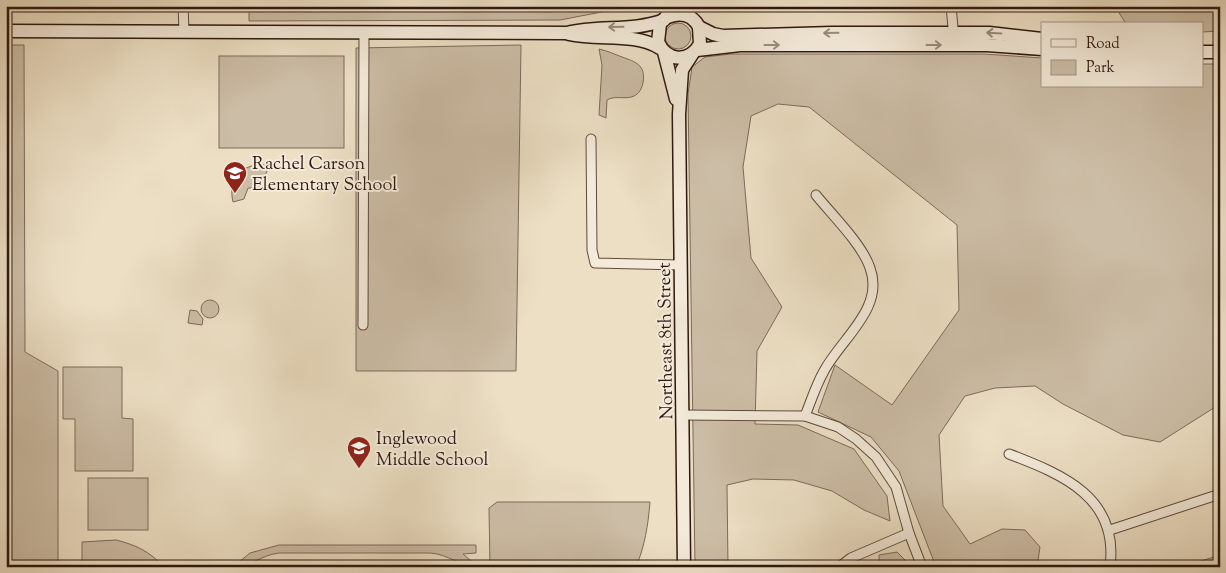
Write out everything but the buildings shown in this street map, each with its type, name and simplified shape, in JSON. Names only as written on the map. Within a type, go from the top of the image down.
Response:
[{"type":"street","points":[[183,6],[184,31]]},
{"type":"street","points":[[692,6],[701,38],[695,51]]},
{"type":"street","points":[[951,6],[954,39]]},
{"type":"street","points":[[6,31],[566,33],[586,28],[638,26],[669,14],[682,14],[713,34],[723,36],[832,32],[954,39],[1018,41],[1041,39]]},
{"type":"street","points":[[662,50],[657,36],[660,24],[669,14]]},
{"type":"street","points":[[363,325],[364,33]]},
{"type":"street","points":[[566,33],[586,38],[626,38],[649,41],[675,58],[682,58],[695,51],[740,45],[954,39]]},
{"type":"street","points":[[1018,41],[1041,49]]},
{"type":"street","name":"Northeast 8th Street","points":[[662,50],[679,114]]},
{"type":"street","name":"Northeast 8th Street","points":[[684,567],[684,415],[679,114],[682,70],[695,51]]},
{"type":"street","points":[[1204,52],[1220,52]]},
{"type":"street","points":[[591,139],[592,250],[594,263],[681,265]]},
{"type":"street","points":[[805,416],[825,369],[862,317],[874,291],[874,280],[866,257],[816,195]]},
{"type":"street","points":[[684,415],[805,416],[838,427],[856,439],[876,457],[896,487],[909,533],[922,567]]},
{"type":"street","points":[[1009,454],[1056,474],[1090,498],[1102,513],[1110,530],[1110,567]]},
{"type":"street","points":[[1110,530],[1220,494]]},
{"type":"street","points":[[839,567],[851,558],[909,533]]},
{"type":"green space","points":[[249,6],[633,6],[560,20],[249,21]]},
{"type":"green space","points":[[1115,6],[1220,6],[1220,31],[1204,32],[1204,22],[1125,22]]},
{"type":"green space","points":[[678,23],[687,27],[691,36],[687,45],[678,49],[669,45],[665,36],[669,27]]},
{"type":"green space","points":[[6,45],[24,45],[25,352],[58,371],[58,567],[6,567]]},
{"type":"green space","points":[[521,45],[516,371],[356,371],[356,48]]},
{"type":"green space","points":[[599,49],[636,63],[641,68],[644,77],[642,87],[636,95],[607,100],[606,118],[599,115],[602,65]]},
{"type":"green space","points":[[731,54],[984,54],[1041,58],[1041,88],[1204,88],[1204,64],[1220,64],[1220,404],[1160,442],[1123,435],[1063,404],[1035,386],[995,388],[965,396],[939,435],[943,506],[970,544],[1002,529],[1025,530],[1040,547],[1037,567],[936,567],[899,471],[871,437],[818,412],[835,365],[892,405],[959,310],[957,225],[809,107],[778,104],[751,116],[743,167],[751,258],[782,307],[757,351],[755,424],[798,425],[854,449],[887,496],[890,521],[864,510],[832,491],[794,480],[753,479],[727,485],[728,567],[695,567],[688,94],[692,67],[705,57]]},
{"type":"green space","points":[[219,56],[344,56],[344,148],[219,148]]},
{"type":"green space","points":[[262,164],[269,167],[259,188],[248,188],[244,199],[233,202],[232,187],[237,176],[247,168]]},
{"type":"green space","points":[[206,300],[214,300],[219,305],[217,316],[206,318],[201,313],[201,305]]},
{"type":"green space","points":[[190,310],[197,311],[203,319],[202,325],[188,323]]},
{"type":"green space","points":[[63,367],[122,367],[122,418],[133,419],[133,471],[75,471],[75,419],[63,419]]},
{"type":"green space","points":[[88,478],[148,478],[148,530],[88,530]]},
{"type":"green space","points":[[497,502],[650,502],[646,535],[636,567],[490,567],[489,508]]},
{"type":"green space","points":[[116,540],[142,549],[164,567],[82,567],[82,542]]},
{"type":"green space","points":[[279,545],[476,545],[476,553],[463,554],[478,567],[430,553],[279,553],[245,565],[233,567],[250,553]]},
{"type":"green space","points":[[897,552],[912,567],[879,567],[879,555]]},
{"type":"green space","points":[[1220,555],[1220,567],[1182,567]]},
{"type":"waterway","points":[[1214,6],[1220,22]]},
{"type":"place","name":"Rachel Carson Elementary School","points":[[235,194]]},
{"type":"place","name":"Inglewood Middle School","points":[[359,469]]}]
